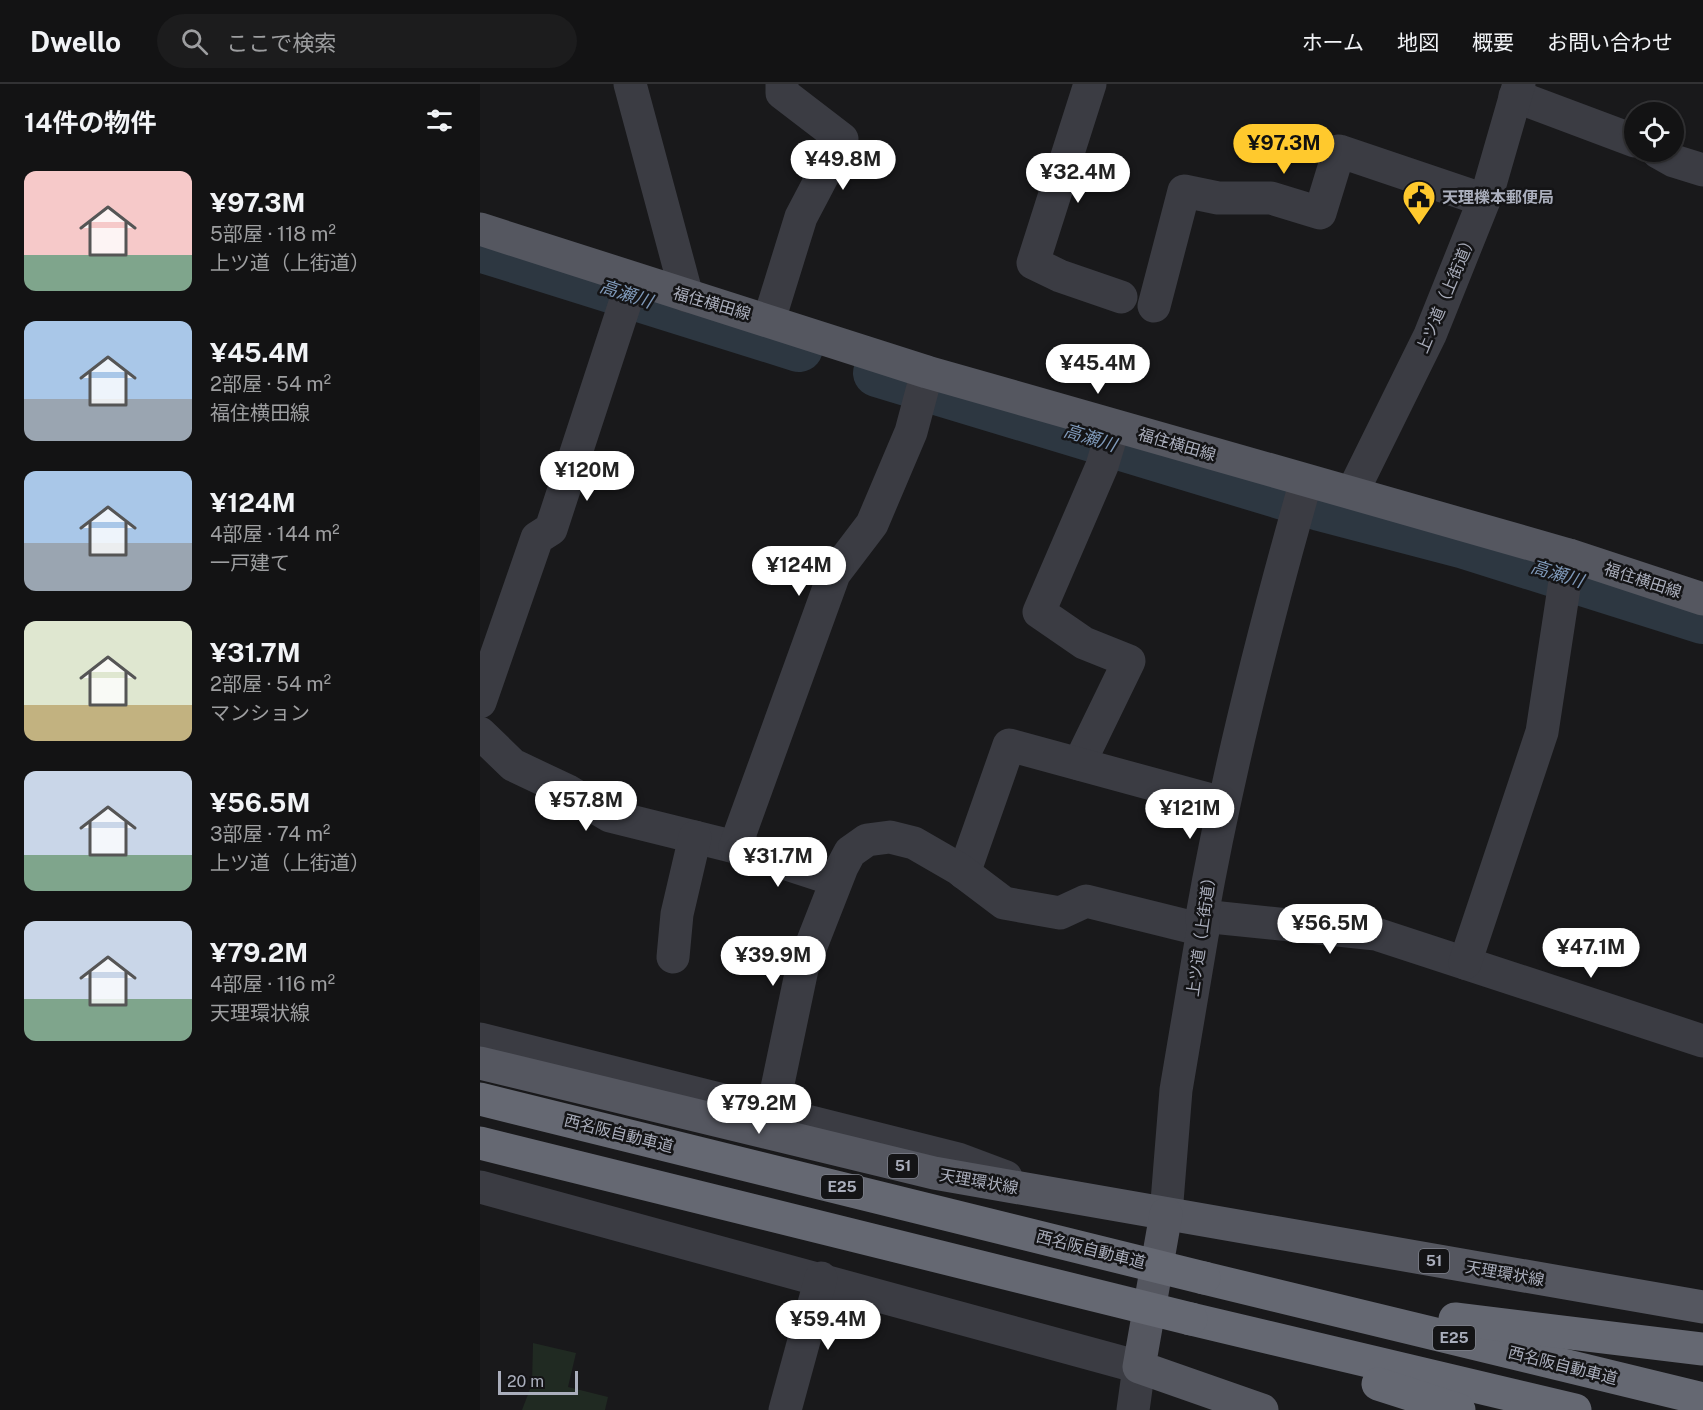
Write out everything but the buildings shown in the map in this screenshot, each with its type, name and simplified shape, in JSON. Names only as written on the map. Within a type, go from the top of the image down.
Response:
[{"type":"highway","name":"西名阪自動車道","points":[[480,1099],[1703,1399]]},
{"type":"highway","points":[[480,1143],[1191,1319],[1575,1410]]},
{"type":"highway","points":[[1246,1288],[1319,1297],[1486,1324],[1703,1349]]},
{"type":"highway","points":[[1228,1328],[1287,1360],[1387,1386],[1459,1410]]},
{"type":"main road","name":"福住横田線","points":[[480,229],[927,372],[1569,555],[1703,599]]},
{"type":"main road","name":"天理環状線","points":[[480,1064],[934,1173],[1703,1307]]},
{"type":"main road","points":[[1166,1214],[1139,1367],[1262,1410]]},
{"type":"street","points":[[630,84],[687,296]]},
{"type":"street","points":[[769,320],[801,217],[842,139],[782,93],[782,84]]},
{"type":"street","points":[[1090,84],[1033,263],[1060,276],[1121,297]]},
{"type":"street","points":[[1517,90],[1624,136]]},
{"type":"street","name":"上ツ道（上街道）","points":[[1352,493],[1430,335],[1484,200],[1517,90]]},
{"type":"street","points":[[1155,306],[1185,191],[1218,198],[1271,198],[1320,213],[1339,151],[1484,200]]},
{"type":"street","points":[[1677,162],[1703,170]]},
{"type":"street","points":[[480,702],[537,538],[551,529],[633,279]]},
{"type":"street","points":[[735,847],[834,574],[872,524],[911,432],[927,372]]},
{"type":"street","points":[[1079,764],[1128,662],[1084,643],[1039,612],[1102,466],[1114,426]]},
{"type":"street","name":"上ツ道（上街道）","points":[[1166,1214],[1176,1090],[1222,802],[1267,618],[1306,481]]},
{"type":"street","points":[[1464,963],[1542,732],[1569,555]]},
{"type":"street","points":[[480,733],[513,765],[568,791],[610,816],[735,847],[836,880]]},
{"type":"street","points":[[964,873],[1009,744],[1222,802]]},
{"type":"street","points":[[673,957],[677,914],[695,837]]},
{"type":"street","points":[[772,1112],[802,969],[836,880],[850,852],[867,840],[890,837],[914,843],[964,873],[1004,903],[1060,913],[1086,901],[1202,923],[1376,934],[1565,998],[1703,1041]]},
{"type":"street","points":[[480,1039],[958,1159],[1050,1194]]},
{"type":"street","points":[[480,1187],[821,1278],[1139,1367],[1133,1410]]},
{"type":"street","points":[[785,1410],[821,1278]]},
{"type":"shaded area","points":[[533,1343],[576,1353],[568,1387],[608,1397],[605,1410],[522,1410],[532,1384]]},
{"type":"waterway","name":"高瀬川","points":[[480,248],[799,348]]},
{"type":"waterway","name":"高瀬川","points":[[877,373],[1320,507],[1465,545],[1703,620]]},
{"type":"place","name":"天理櫟本郵便局","points":[[1419,226]]}]
